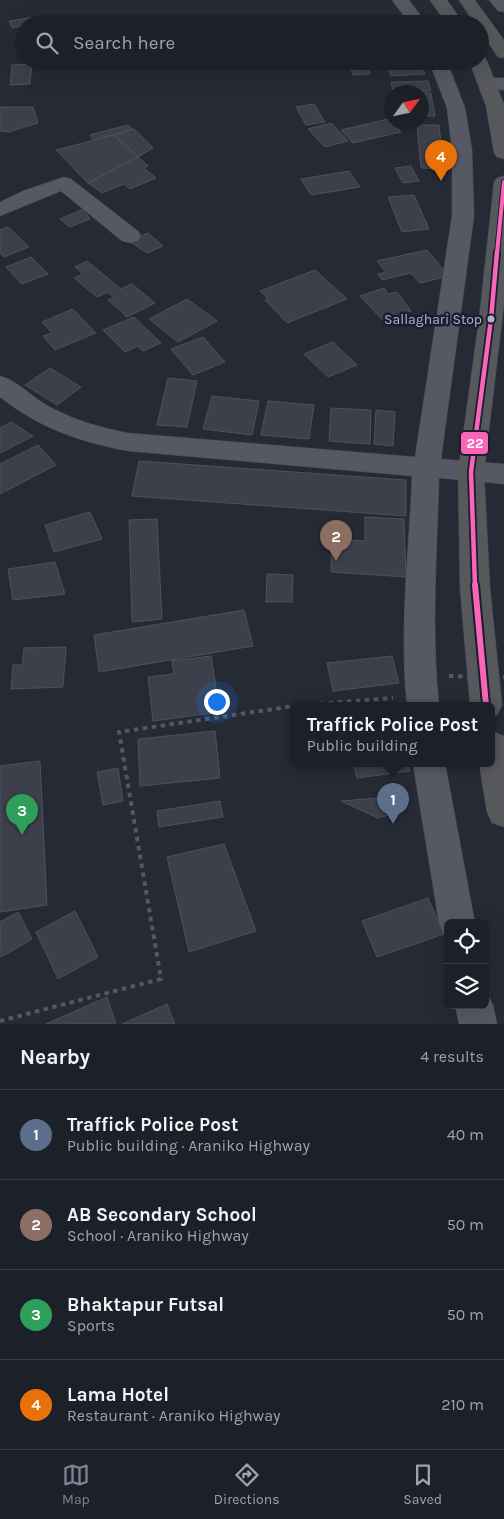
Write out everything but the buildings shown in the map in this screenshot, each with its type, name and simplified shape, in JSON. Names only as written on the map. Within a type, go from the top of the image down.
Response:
[{"type":"highway","points":[[438,0],[449,15]]},
{"type":"highway","points":[[467,0],[486,15]]},
{"type":"highway","points":[[467,0],[477,15]]},
{"type":"highway","points":[[489,17],[504,29]]},
{"type":"highway","points":[[489,32],[504,53]]},
{"type":"highway","points":[[485,70],[496,84],[504,153]]},
{"type":"highway","points":[[486,702],[475,588],[471,472],[491,319],[504,182]]},
{"type":"highway","points":[[495,762],[504,812]]},
{"type":"street","points":[[400,0],[411,15]]},
{"type":"street","points":[[497,0],[504,7]]},
{"type":"street","points":[[423,701],[420,672],[421,591],[426,468],[453,296],[463,216],[462,150],[456,108],[449,84],[442,70]]},
{"type":"street","points":[[0,210],[30,195],[64,183],[130,236]]},
{"type":"street","points":[[0,384],[33,410],[57,423],[92,436],[128,442],[504,474]]},
{"type":"street","points":[[430,767],[456,919]]},
{"type":"street","points":[[475,1009],[478,1024]]},
{"type":"path","points":[[449,676],[504,678]]},
{"type":"path","points":[[393,702],[423,701]]},
{"type":"path","points":[[0,1021],[161,979],[119,732],[290,707]]},
{"type":"transit line","name":"22","points":[[486,702],[475,588],[471,472],[491,319],[504,182]]},
{"type":"place","name":"Lama Hotel","points":[[441,181]]},
{"type":"place","name":"Sallaghari Stop","points":[[491,319]]},
{"type":"place","name":"AB Secondary School","points":[[336,561]]},
{"type":"place","name":"Traffick Police Post","points":[[393,824]]},
{"type":"place","name":"Bhaktapur Futsal","points":[[22,835]]}]
